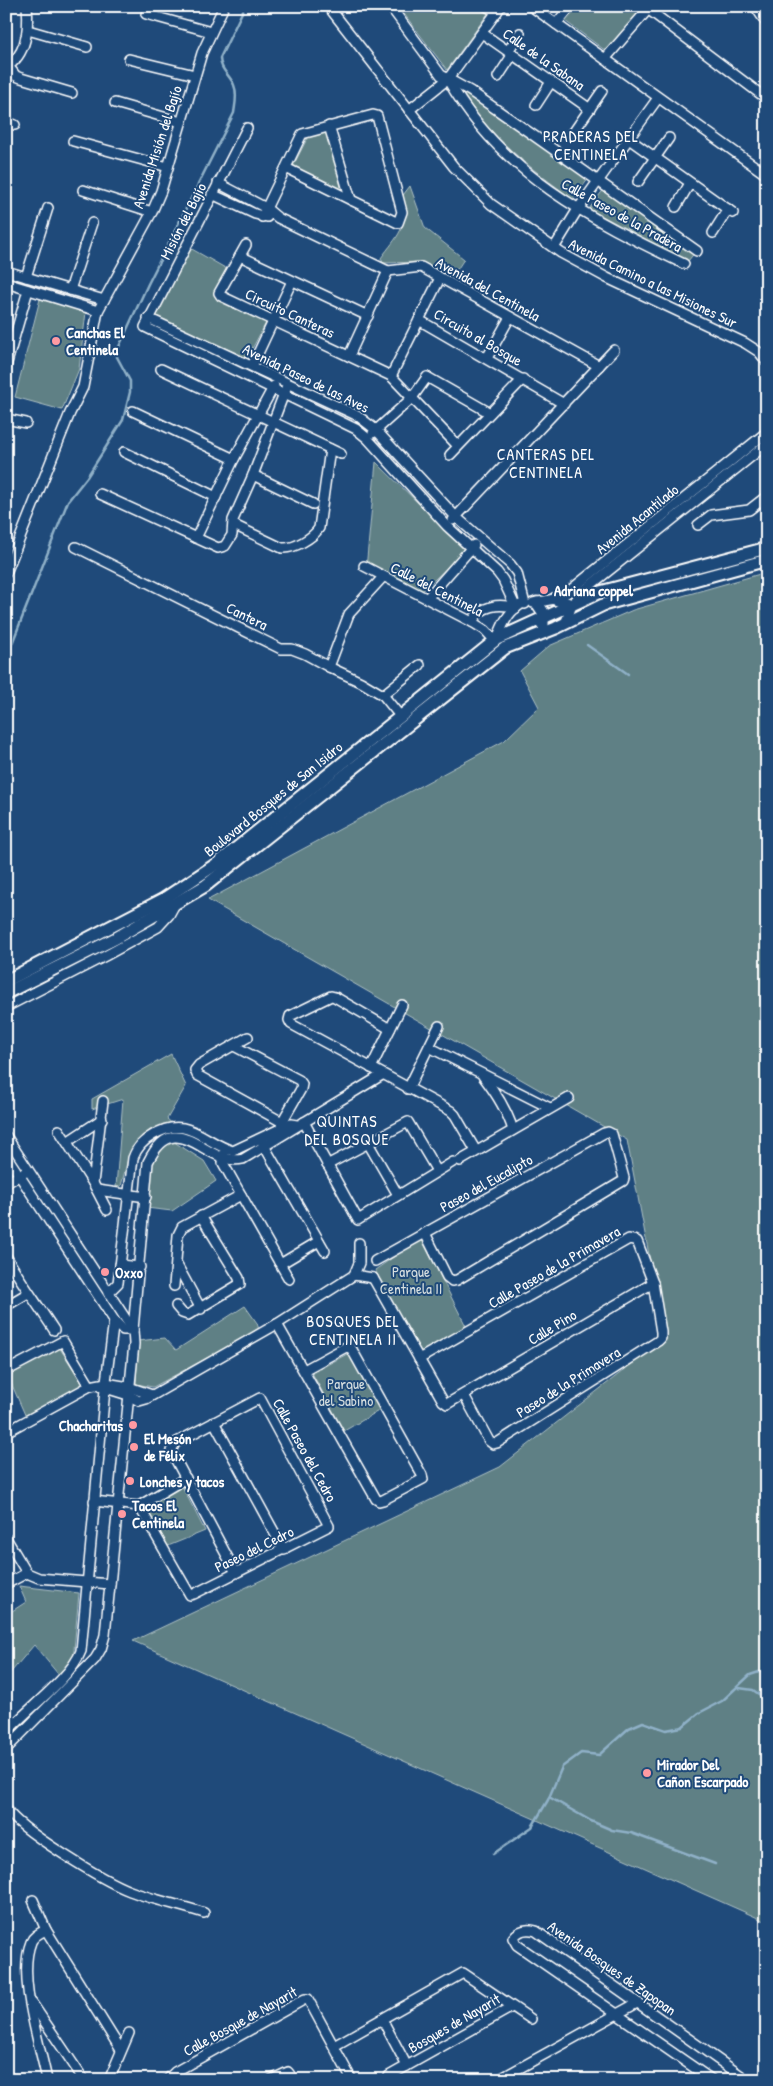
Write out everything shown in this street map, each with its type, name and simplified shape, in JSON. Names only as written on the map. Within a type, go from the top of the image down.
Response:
[{"type":"main road","name":"Boulevard Bosques de San Isidro","points":[[6,981],[162,900],[218,863],[496,640],[600,592],[767,548]]},
{"type":"main road","name":"Boulevard Bosques de San Isidro","points":[[6,993],[116,938],[206,886],[506,648],[565,624],[606,604],[767,560]]},
{"type":"main road","points":[[691,568],[694,580]]},
{"type":"main road","points":[[556,599],[572,605]]},
{"type":"main road","points":[[531,604],[544,612],[541,634]]},
{"type":"street","points":[[27,6],[28,30],[20,55],[7,66],[16,76],[72,93]]},
{"type":"street","name":"Avenida Misión del Bajío","points":[[6,573],[70,413],[83,387],[98,311],[152,212],[168,167],[195,75],[211,32],[224,6]]},
{"type":"street","name":"Avenida Camino a las Misiones Sur","points":[[328,6],[454,168],[507,217],[554,248],[607,278],[745,343],[759,352],[767,362]]},
{"type":"street","points":[[390,6],[442,75],[470,91],[697,251]]},
{"type":"street","points":[[486,6],[499,9]]},
{"type":"street","points":[[531,6],[767,175]]},
{"type":"street","points":[[556,24],[571,6]]},
{"type":"street","points":[[755,6],[767,24]]},
{"type":"street","points":[[605,59],[650,8],[767,99]]},
{"type":"street","name":"Calle de la Sabana","points":[[409,110],[448,79],[499,9]]},
{"type":"street","points":[[146,14],[211,32]]},
{"type":"street","points":[[28,30],[87,47]]},
{"type":"street","name":"Calle de la Sabana","points":[[482,32],[590,109]]},
{"type":"street","points":[[498,77],[520,33]]},
{"type":"street","points":[[129,58],[195,75]]},
{"type":"street","name":"Calle Paseo de la Pradera","points":[[448,79],[458,99],[500,148],[549,191],[640,243],[684,264]]},
{"type":"street","points":[[536,105],[551,82]]},
{"type":"street","points":[[573,133],[602,91]]},
{"type":"street","points":[[554,248],[578,209],[658,98]]},
{"type":"street","points":[[115,104],[181,122]]},
{"type":"street","points":[[264,212],[302,134],[373,114],[377,116],[402,212],[398,223],[286,168]]},
{"type":"street","points":[[329,126],[351,200]]},
{"type":"street","name":"Misión del Bajío","points":[[145,327],[247,128]]},
{"type":"street","points":[[638,182],[669,138]]},
{"type":"street","points":[[629,139],[730,211],[713,233]]},
{"type":"street","points":[[73,141],[168,167]]},
{"type":"street","points":[[676,207],[690,182]]},
{"type":"street","points":[[218,183],[264,212]]},
{"type":"street","points":[[83,190],[152,212]]},
{"type":"street","points":[[212,194],[278,218],[388,272],[349,356],[391,376],[458,446]]},
{"type":"street","points":[[26,277],[47,211]]},
{"type":"street","points":[[70,290],[92,223]]},
{"type":"street","name":"Circuito Canteras","points":[[246,244],[219,294],[349,356]]},
{"type":"street","name":"Circuito Canteras","points":[[240,256],[368,316]]},
{"type":"street","name":"Avenida del Centinela","points":[[388,272],[421,267],[599,366]]},
{"type":"street","points":[[6,271],[104,300]]},
{"type":"street","name":"Circuito al Bosque","points":[[391,376],[440,278]]},
{"type":"street","points":[[252,366],[292,281]]},
{"type":"street","points":[[6,283],[98,311]]},
{"type":"street","points":[[6,366],[28,290]]},
{"type":"street","points":[[487,358],[510,317]]},
{"type":"street","name":"Avenida Paseo de las Aves","points":[[148,318],[358,416],[376,430],[478,539],[510,564],[517,573],[531,604]]},
{"type":"street","name":"Circuito al Bosque","points":[[419,320],[564,404]]},
{"type":"street","name":"Avenida Paseo de las Aves","points":[[145,327],[348,424],[367,438],[447,526],[503,580],[516,608]]},
{"type":"street","points":[[447,526],[614,350]]},
{"type":"street","points":[[161,369],[342,454]]},
{"type":"street","points":[[367,438],[412,398],[427,377],[490,413]]},
{"type":"street","points":[[196,538],[234,459],[257,414],[273,389],[277,378]]},
{"type":"street","name":"Circuito al Bosque","points":[[450,455],[522,379]]},
{"type":"street","points":[[100,494],[222,548],[232,535],[233,520],[253,475],[288,384]]},
{"type":"street","points":[[134,411],[234,459]]},
{"type":"street","points":[[7,422],[26,423]]},
{"type":"street","name":"Avenida Acantilado","points":[[472,622],[481,611],[489,607],[498,605],[516,608],[556,599],[574,587],[767,432]]},
{"type":"street","name":"Avenida Acantilado","points":[[565,624],[572,605],[582,592],[767,444]]},
{"type":"street","points":[[234,525],[282,548],[289,548],[315,534],[319,528],[330,449]]},
{"type":"street","points":[[124,452],[216,497]]},
{"type":"street","points":[[253,475],[313,504]]},
{"type":"street","points":[[414,490],[423,482]]},
{"type":"street","points":[[698,525],[711,515],[749,510],[767,496]]},
{"type":"street","points":[[430,595],[478,539]]},
{"type":"street","name":"Cantera","points":[[76,547],[281,648],[292,649],[305,654],[361,682],[383,695],[400,716]]},
{"type":"street","name":"Calle del Centinela","points":[[364,566],[472,622],[496,640]]},
{"type":"street","points":[[329,667],[350,614],[383,577]]},
{"type":"street","points":[[496,640],[506,619],[516,608]]},
{"type":"street","points":[[383,695],[420,665]]},
{"type":"street","name":"Boulevard Bosques de San Isidro","points":[[6,1007],[158,927],[169,915],[175,904]]},
{"type":"street","points":[[390,1029],[335,997],[330,996],[290,1016],[289,1020],[291,1024],[456,1115],[476,1150]]},
{"type":"street","points":[[371,1068],[402,1006]]},
{"type":"street","points":[[408,1089],[439,1026]]},
{"type":"street","points":[[248,1037],[195,1070],[197,1074],[284,1128]]},
{"type":"street","points":[[108,1293],[118,1283],[132,1158],[138,1146],[166,1128],[179,1127],[190,1129],[199,1139],[224,1153],[228,1160],[243,1159],[265,1148],[284,1128],[302,1084],[299,1080],[234,1046]]},
{"type":"street","points":[[429,1047],[550,1108]]},
{"type":"street","points":[[224,1153],[237,1150],[291,1124],[300,1123],[382,1075]]},
{"type":"street","points":[[482,1075],[501,1102],[513,1130]]},
{"type":"street","points":[[300,1123],[327,1165],[358,1220],[437,1171],[569,1098]]},
{"type":"street","points":[[95,1186],[103,1101]]},
{"type":"street","points":[[67,1142],[102,1119]]},
{"type":"street","points":[[327,1165],[408,1122],[437,1171]]},
{"type":"street","points":[[59,1130],[95,1186],[107,1210]]},
{"type":"street","name":"Paseo del Eucalipto","points":[[375,1261],[425,1233],[604,1133],[612,1134],[624,1178],[623,1182],[457,1280],[452,1281],[447,1277],[425,1233]]},
{"type":"street","points":[[6,1136],[24,1173],[114,1320],[123,1330],[133,1330]]},
{"type":"street","points":[[148,1138],[155,1147]]},
{"type":"street","points":[[114,1320],[100,1386],[94,1501],[81,1651],[66,1674],[6,1733],[10,1745],[95,1659],[105,1635],[140,1267],[148,1162],[155,1147],[168,1138],[199,1139]]},
{"type":"street","points":[[259,1138],[325,1251]]},
{"type":"street","points":[[368,1143],[398,1195]]},
{"type":"street","points":[[224,1153],[223,1163],[289,1279]]},
{"type":"street","points":[[6,1154],[24,1173],[133,1330]]},
{"type":"street","points":[[132,1158],[148,1162]]},
{"type":"street","points":[[6,1183],[24,1173]]},
{"type":"street","points":[[95,1186],[146,1196]]},
{"type":"street","points":[[174,1286],[179,1231],[201,1216],[241,1195]]},
{"type":"street","points":[[176,1306],[185,1315],[201,1309],[240,1284],[239,1278],[201,1216]]},
{"type":"street","name":"Calle Paseo de la Primavera","points":[[419,1359],[629,1239],[637,1240],[653,1283],[661,1332],[661,1338],[658,1341]]},
{"type":"street","points":[[280,1262],[319,1241]]},
{"type":"street","points":[[6,1432],[100,1386],[128,1391],[139,1401],[152,1395],[278,1324],[354,1275],[359,1263],[359,1243]]},
{"type":"street","points":[[6,1256],[28,1293],[54,1330]]},
{"type":"street","points":[[359,1263],[375,1261],[373,1278],[442,1401],[447,1404],[451,1403],[464,1395]]},
{"type":"street","points":[[120,1265],[140,1267]]},
{"type":"street","points":[[176,1265],[201,1309]]},
{"type":"street","points":[[354,1275],[373,1278]]},
{"type":"street","name":"Calle Pino","points":[[464,1395],[653,1283]]},
{"type":"street","points":[[6,1306],[28,1293]]},
{"type":"street","points":[[278,1324],[376,1499],[379,1501],[383,1500],[423,1479],[352,1348],[346,1347],[304,1370]]},
{"type":"street","name":"Paseo de la Primavera","points":[[464,1395],[489,1441],[493,1444],[497,1443],[658,1341]]},
{"type":"street","points":[[6,1371],[63,1342],[100,1386]]},
{"type":"street","name":"Calle Paseo del Cedro","points":[[186,1478],[171,1451],[172,1446],[257,1398],[263,1400],[329,1526]]},
{"type":"street","points":[[214,1422],[284,1550]]},
{"type":"street","points":[[94,1501],[139,1506],[186,1478],[236,1573]]},
{"type":"street","name":"Paseo del Cedro","points":[[139,1506],[190,1595],[329,1526]]},
{"type":"street","points":[[6,1538],[27,1573],[39,1578],[110,1584]]},
{"type":"street","points":[[6,1584],[27,1573]]},
{"type":"street","points":[[81,1651],[95,1659]]},
{"type":"street","points":[[6,1808],[10,1816],[32,1834],[101,1876],[130,1890],[204,1914]]},
{"type":"street","points":[[33,1900],[46,1930],[121,2050]]},
{"type":"street","points":[[46,1930],[36,1935],[32,1941],[27,1965],[29,1999],[47,2080]]},
{"type":"street","name":"Avenida Bosques de Zapopan","points":[[712,2080],[517,1945],[513,1938],[522,1930],[536,1931],[747,2080]]},
{"type":"street","name":"Bosques de Nayarit","points":[[463,1973],[512,2007],[407,2066],[382,2019],[463,1973]]},
{"type":"street","points":[[29,1999],[84,2080]]},
{"type":"street","name":"Calle Bosque de Nayarit","points":[[167,2080],[175,2072],[305,1999],[311,2002],[334,2046]]},
{"type":"street","points":[[498,2080],[637,2003]]},
{"type":"street","points":[[512,2007],[531,2019]]},
{"type":"street","points":[[352,2080],[334,2046],[382,2019]]},
{"type":"street","points":[[109,2080],[128,2033]]},
{"type":"street","points":[[389,2076],[407,2066]]},
{"type":"street","points":[[271,2080],[288,2072],[294,2080]]},
{"type":"green space","points":[[398,6],[480,6],[489,12],[447,70]]},
{"type":"green space","points":[[578,6],[644,6],[606,51],[565,21]]},
{"type":"green space","points":[[460,89],[589,178],[573,199],[541,176],[511,150],[483,121]]},
{"type":"green space","points":[[327,132],[342,191],[292,168],[310,133]]},
{"type":"green space","points":[[410,186],[425,228],[464,259],[453,276],[422,262],[383,263],[381,258],[397,237],[403,224],[404,217],[400,199]]},
{"type":"green space","points":[[604,189],[696,251],[688,261],[589,209]]},
{"type":"green space","points":[[190,248],[227,269],[216,296],[267,321],[247,358],[154,316]]},
{"type":"green space","name":"Canchas El Centinela","points":[[40,299],[86,312],[79,369],[62,410],[15,397]]},
{"type":"green space","points":[[376,462],[466,550],[419,594],[366,569]]},
{"type":"green space","points":[[767,572],[767,1922],[133,1641],[500,1467],[665,1338],[627,1140],[208,900],[504,741],[539,707],[520,671],[549,646],[633,610]]},
{"type":"green space","points":[[171,1054],[186,1086],[167,1119],[174,1125],[150,1135],[130,1151],[121,1186],[116,1187],[123,1099],[92,1109],[92,1099]]},
{"type":"green space","points":[[174,1142],[204,1161],[216,1181],[172,1211],[146,1208],[151,1157],[159,1145]]},
{"type":"green space","name":"Parque Centinela II","points":[[421,1238],[467,1328],[420,1355],[375,1270]]},
{"type":"green space","points":[[245,1306],[257,1323],[259,1330],[153,1387],[136,1384],[138,1341],[165,1338],[176,1350]]},
{"type":"green space","points":[[59,1347],[83,1384],[26,1417],[8,1376]]},
{"type":"green space","name":"Parque del Sabino","points":[[349,1353],[380,1410],[344,1431],[312,1373]]},
{"type":"green space","points":[[182,1486],[205,1531],[168,1546],[145,1506]]},
{"type":"green space","points":[[19,1586],[79,1593],[73,1661],[58,1674],[34,1645],[6,1678],[6,1615],[26,1602]]},
{"type":"waterway","points":[[6,659],[68,501],[87,477],[123,420],[130,392],[130,381],[117,357],[117,351],[148,284],[234,113],[235,88],[223,69],[220,58],[245,6]]},
{"type":"waterway","points":[[587,645],[628,674]]},
{"type":"waterway","points":[[493,1854],[532,1827],[548,1800],[562,1767],[581,1753],[599,1755],[629,1728],[643,1722],[666,1730],[682,1727],[699,1713],[722,1701],[750,1675],[767,1672]]},
{"type":"waterway","points":[[739,1688],[753,1690],[767,1700]]},
{"type":"waterway","points":[[549,1797],[591,1821],[612,1830],[631,1833],[715,1864]]},
{"type":"place","name":"Canchas El Centinela","points":[[56,341]]},
{"type":"place","name":"Adriana coppel","points":[[544,590]]},
{"type":"place","name":"Oxxo","points":[[105,1272]]},
{"type":"place","name":"Chacharitas","points":[[133,1425]]},
{"type":"place","name":"El Mesón de Félix","points":[[134,1447]]},
{"type":"place","name":"Lonches y tacos","points":[[130,1481]]},
{"type":"place","name":"Tacos El Centinela","points":[[122,1514]]},
{"type":"place","name":"Mirador Del Cañon Escarpado","points":[[647,1773]]},
{"type":"district","name":"PRADERAS DEL CENTINELA","points":[[591,145]]},
{"type":"district","name":"CANTERAS DEL CENTINELA","points":[[546,463]]},
{"type":"district","name":"QUINTAS DEL BOSQUE","points":[[347,1130]]},
{"type":"district","name":"BOSQUES DEL CENTINELA II","points":[[353,1330]]}]
